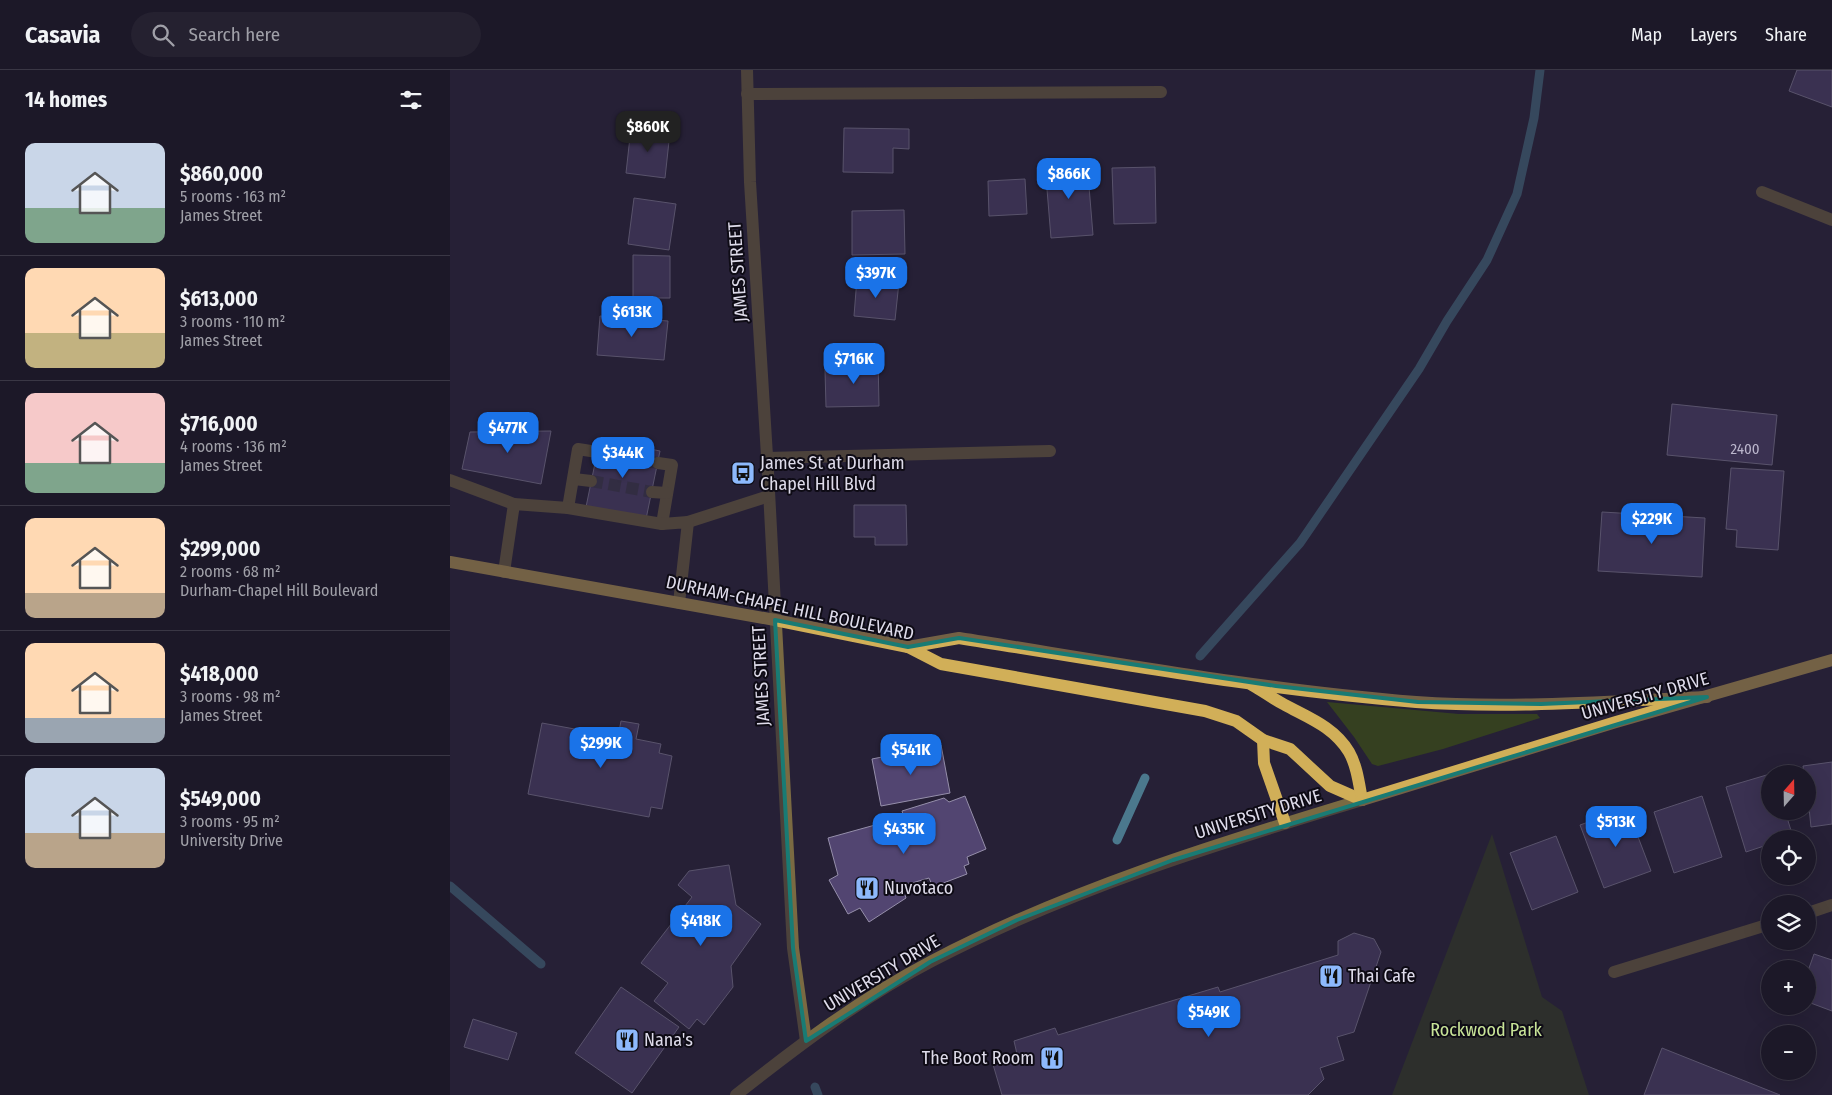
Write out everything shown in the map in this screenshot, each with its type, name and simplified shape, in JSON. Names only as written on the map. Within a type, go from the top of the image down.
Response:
[{"type":"main road","name":"DURHAM-CHAPEL HILL BOULEVARD","points":[[450,562],[775,620],[908,647],[941,664],[1206,711],[1236,721],[1262,740],[1290,749],[1330,786],[1362,800]]},
{"type":"main road","points":[[908,647],[960,638],[1248,682],[1360,697],[1418,702],[1541,704],[1707,697]]},
{"type":"main road","name":"UNIVERSITY DRIVE","points":[[1362,800],[1616,722],[1832,660]]},
{"type":"main road","points":[[1248,682],[1284,705],[1324,725],[1338,737],[1350,752],[1362,800]]},
{"type":"main road","points":[[1262,740],[1264,763],[1285,823]]},
{"type":"street","name":"JAMES STREET","points":[[747,70],[750,182],[767,458],[793,948],[806,1041]]},
{"type":"street","points":[[747,94],[1161,92]]},
{"type":"street","points":[[1762,192],[1832,220]]},
{"type":"street","points":[[568,508],[578,449],[597,452]]},
{"type":"street","points":[[767,458],[1050,451]]},
{"type":"street","points":[[658,463],[672,465],[662,524]]},
{"type":"street","points":[[574,479],[591,481]]},
{"type":"street","points":[[450,480],[514,504],[568,508],[662,524],[688,522],[769,496]]},
{"type":"street","points":[[652,492],[667,493]]},
{"type":"street","points":[[504,572],[514,504]]},
{"type":"street","points":[[679,603],[688,522]]},
{"type":"street","name":"UNIVERSITY DRIVE","points":[[736,1095],[844,1014],[930,962],[1017,920],[1134,873],[1285,823],[1362,800]]},
{"type":"street","points":[[1816,911],[1832,906]]},
{"type":"street","points":[[1614,972],[1761,927]]},
{"type":"highlighted area","points":[[775,620],[908,647],[959,638],[1276,686],[1418,702],[1541,704],[1707,697],[1173,860],[1017,920],[930,962],[806,1041],[793,948]]},
{"type":"green space","points":[[1327,702],[1459,714],[1537,714],[1540,718],[1443,749],[1378,766],[1372,764]]},
{"type":"green space","name":"Rockwood Park","points":[[1492,834],[1542,997],[1562,1011],[1589,1095],[1392,1095]]},
{"type":"building","points":[[1797,70],[1832,70],[1832,107],[1789,91]]},
{"type":"building","points":[[631,128],[670,132],[665,178],[626,173]]},
{"type":"building","points":[[844,128],[909,129],[909,149],[893,148],[893,173],[843,172]]},
{"type":"building","points":[[1087,162],[1093,235],[1051,238],[1045,165]]},
{"type":"building","points":[[1155,167],[1156,223],[1114,224],[1112,168]]},
{"type":"building","points":[[1025,179],[1027,214],[989,216],[988,181]]},
{"type":"building","points":[[634,198],[676,204],[669,250],[628,244]]},
{"type":"building","points":[[904,210],[905,254],[852,255],[852,211]]},
{"type":"building","points":[[633,255],[670,256],[670,298],[633,298]]},
{"type":"building","points":[[857,278],[899,282],[895,320],[854,316]]},
{"type":"building","points":[[600,316],[668,321],[664,360],[597,355]]},
{"type":"building","points":[[878,358],[879,406],[826,407],[825,370],[852,369],[852,359]]},
{"type":"building","points":[[1672,404],[1777,415],[1772,465],[1667,455]]},
{"type":"building","points":[[551,431],[541,484],[462,469],[470,432]]},
{"type":"building","points":[[600,439],[660,451],[646,519],[586,507]]},
{"type":"building","points":[[1731,468],[1784,471],[1778,550],[1736,547],[1737,530],[1726,529]]},
{"type":"building","points":[[854,505],[906,505],[907,545],[875,545],[875,537],[854,537]]},
{"type":"building","points":[[1602,512],[1705,518],[1702,577],[1598,571]]},
{"type":"building","points":[[621,721],[639,724],[636,739],[661,744],[659,753],[672,756],[662,809],[651,807],[649,817],[528,794],[542,723],[618,737]]},
{"type":"building","points":[[941,745],[950,793],[881,806],[872,759]]},
{"type":"building","points":[[1832,762],[1832,824],[1811,827],[1810,820],[1816,820],[1816,765],[1810,765]]},
{"type":"building","points":[[1761,777],[1761,820],[1788,820],[1791,830],[1761,830],[1761,847],[1746,852],[1726,787]]},
{"type":"building","points":[[965,796],[986,849],[967,857],[969,864],[964,866],[967,874],[933,887],[929,878],[902,886],[906,898],[869,922],[860,908],[848,914],[829,880],[838,875],[828,838],[904,817],[902,811],[944,798],[949,802]]},
{"type":"building","points":[[1702,796],[1722,857],[1674,873],[1654,812]]},
{"type":"building","points":[[1627,808],[1651,871],[1604,888],[1580,825]]},
{"type":"building","points":[[1556,836],[1578,892],[1532,910],[1510,853]]},
{"type":"building","points":[[729,865],[736,905],[761,924],[731,966],[733,987],[704,1025],[697,1019],[689,1029],[654,1001],[668,983],[641,963],[692,897],[678,885],[689,871]]},
{"type":"building","points":[[1354,933],[1374,939],[1381,952],[1354,1032],[1337,1037],[1344,1060],[1320,1068],[1324,1079],[1308,1095],[1002,1095],[992,1061],[1017,1054],[1014,1041],[1055,1028],[1058,1035],[1218,987],[1220,992],[1338,955],[1338,941]]},
{"type":"building","points":[[1814,954],[1832,960],[1832,1011],[1816,1005],[1816,960],[1812,960]]},
{"type":"building","name":"Nana's","points":[[621,987],[679,1027],[632,1093],[575,1053]]},
{"type":"building","points":[[473,1019],[517,1033],[508,1060],[464,1047]]},
{"type":"building","points":[[1662,1048],[1780,1095],[1644,1095]]},
{"type":"waterway","points":[[1200,656],[1300,543],[1419,369],[1447,321],[1487,260],[1517,194],[1534,118],[1540,70]]},
{"type":"waterway","points":[[1117,840],[1145,778]]},
{"type":"waterway","points":[[450,886],[541,964]]},
{"type":"waterway","points":[[815,1087],[818,1095]]},
{"type":"tunnel","points":[[597,452],[658,463]]},
{"type":"tunnel","points":[[591,481],[652,492]]},
{"type":"place","name":"James St at Durham Chapel Hill Blvd","points":[[743,473]]},
{"type":"place","name":"Nuvotaco","points":[[867,888]]},
{"type":"place","name":"Thai Cafe","points":[[1331,976]]},
{"type":"place","name":"Nana's","points":[[627,1040]]},
{"type":"place","name":"The Boot Room","points":[[1052,1058]]}]
